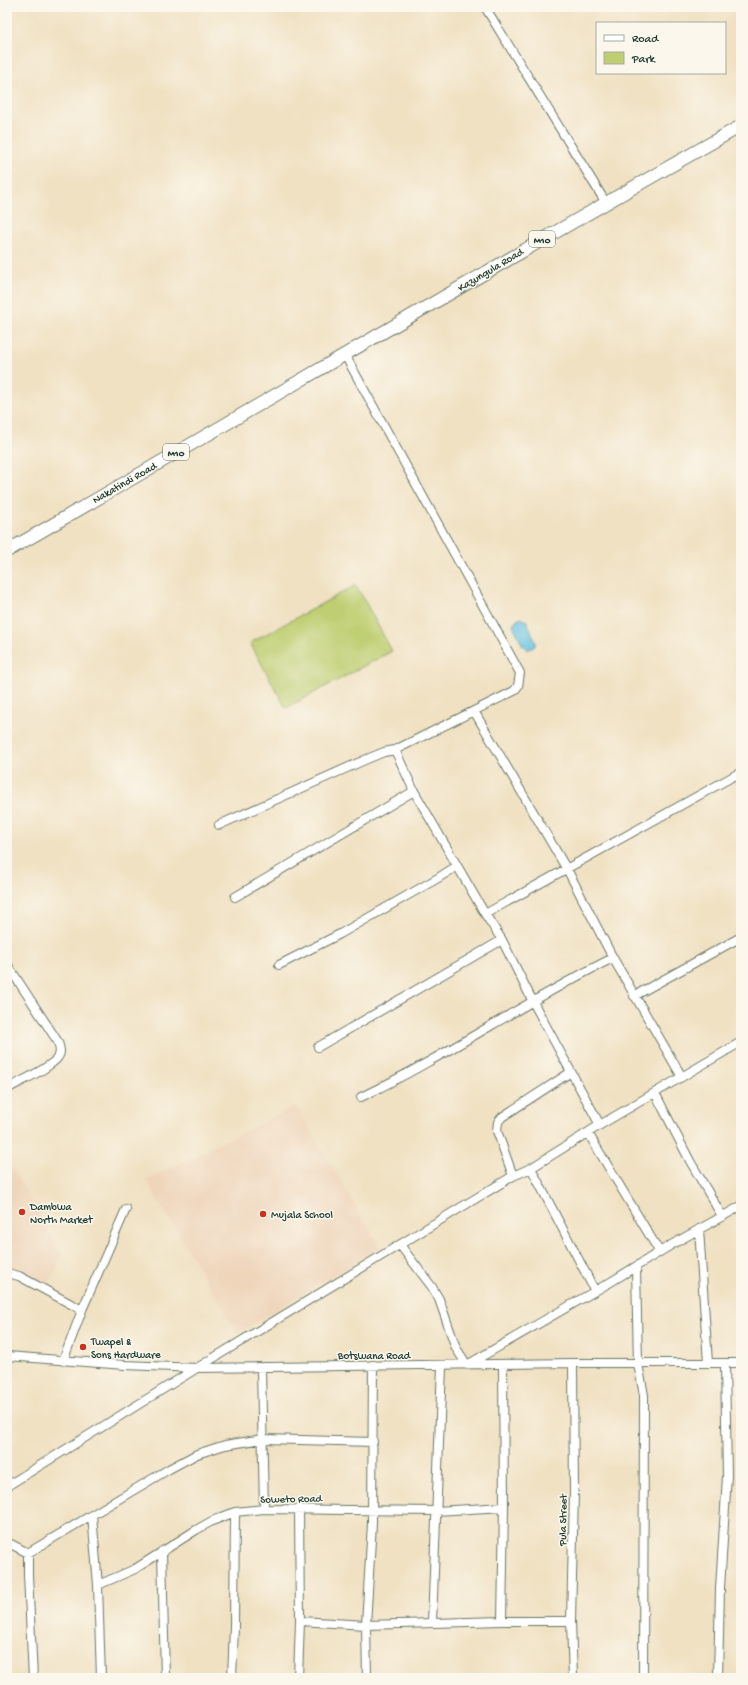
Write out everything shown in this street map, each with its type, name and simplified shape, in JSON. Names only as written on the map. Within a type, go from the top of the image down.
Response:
[{"type":"highway","name":"Kazungula Road","points":[[345,355],[518,252],[741,126]]},
{"type":"highway","name":"Nakatindi Road","points":[[7,551],[345,355]]},
{"type":"street","points":[[485,7],[606,203]]},
{"type":"street","points":[[219,825],[372,757],[384,752],[396,750],[514,691],[518,686],[520,673],[345,355]]},
{"type":"street","points":[[474,711],[565,868],[634,996],[682,1077]]},
{"type":"street","points":[[396,750],[414,790],[485,914],[502,940],[533,1002],[600,1125]]},
{"type":"street","points":[[485,914],[565,868],[741,772]]},
{"type":"street","points":[[235,897],[414,790]]},
{"type":"street","points":[[279,965],[340,934],[457,866]]},
{"type":"street","points":[[634,996],[741,937]]},
{"type":"street","points":[[318,1046],[502,940]]},
{"type":"street","points":[[360,1097],[397,1080],[613,958]]},
{"type":"street","points":[[7,964],[58,1042],[60,1052],[59,1057],[51,1064],[7,1089]]},
{"type":"street","points":[[7,1486],[197,1368],[513,1176],[531,1168],[600,1125],[741,1042]]},
{"type":"street","points":[[513,1176],[497,1131],[498,1122],[502,1117],[571,1072]]},
{"type":"street","points":[[655,1093],[690,1160],[722,1216]]},
{"type":"street","points":[[588,1133],[659,1251]]},
{"type":"street","points":[[531,1168],[595,1291]]},
{"type":"street","points":[[400,1246],[432,1287],[456,1348],[467,1365],[636,1267],[659,1251],[741,1206]]},
{"type":"street","points":[[63,1361],[82,1310],[126,1209]]},
{"type":"street","points":[[699,1229],[708,1363]]},
{"type":"street","points":[[636,1267],[638,1364],[644,1395],[643,1678]]},
{"type":"street","points":[[7,1273],[19,1276],[82,1310]]},
{"type":"street","name":"Botswana Road","points":[[7,1356],[63,1361],[197,1368],[373,1365],[442,1366],[573,1363],[741,1363]]},
{"type":"street","name":"Pula Street","points":[[573,1363],[574,1493],[571,1621],[573,1678]]},
{"type":"street","points":[[718,1678],[720,1588],[727,1476],[725,1363]]},
{"type":"street","points":[[502,1621],[504,1508],[503,1364]]},
{"type":"street","points":[[367,1678],[366,1625],[372,1509],[373,1365]]},
{"type":"street","points":[[432,1623],[442,1366]]},
{"type":"street","points":[[261,1368],[264,1509]]},
{"type":"street","points":[[28,1553],[196,1454],[225,1445],[263,1439],[373,1442]]},
{"type":"street","points":[[298,1678],[300,1620],[299,1508]]},
{"type":"street","name":"Soweto Road","points":[[98,1585],[135,1568],[201,1527],[235,1512],[299,1508],[436,1511],[504,1508]]},
{"type":"street","points":[[232,1678],[235,1512]]},
{"type":"street","points":[[92,1515],[98,1585],[101,1678]]},
{"type":"street","points":[[7,1542],[28,1553]]},
{"type":"street","points":[[162,1551],[164,1678]]},
{"type":"street","points":[[28,1553],[33,1678]]},
{"type":"street","points":[[300,1620],[366,1625],[502,1621],[571,1621]]},
{"type":"shaded area","name":"Mujala School","points":[[296,1106],[380,1248],[238,1333],[146,1180]]},
{"type":"shaded area","name":"Dambwa North Market","points":[[12,1167],[62,1256],[49,1284],[7,1270],[7,1168]]},
{"type":"green space","points":[[356,585],[392,651],[286,708],[250,643]]},
{"type":"water","points":[[521,618],[527,621],[536,643],[534,647],[527,650],[523,646],[513,625]]},
{"type":"place","name":"Dambwa North Market","points":[[22,1212]]},
{"type":"place","name":"Mujala School","points":[[263,1214]]},
{"type":"place","name":"Twapel & Sons Hardware","points":[[83,1347]]}]
